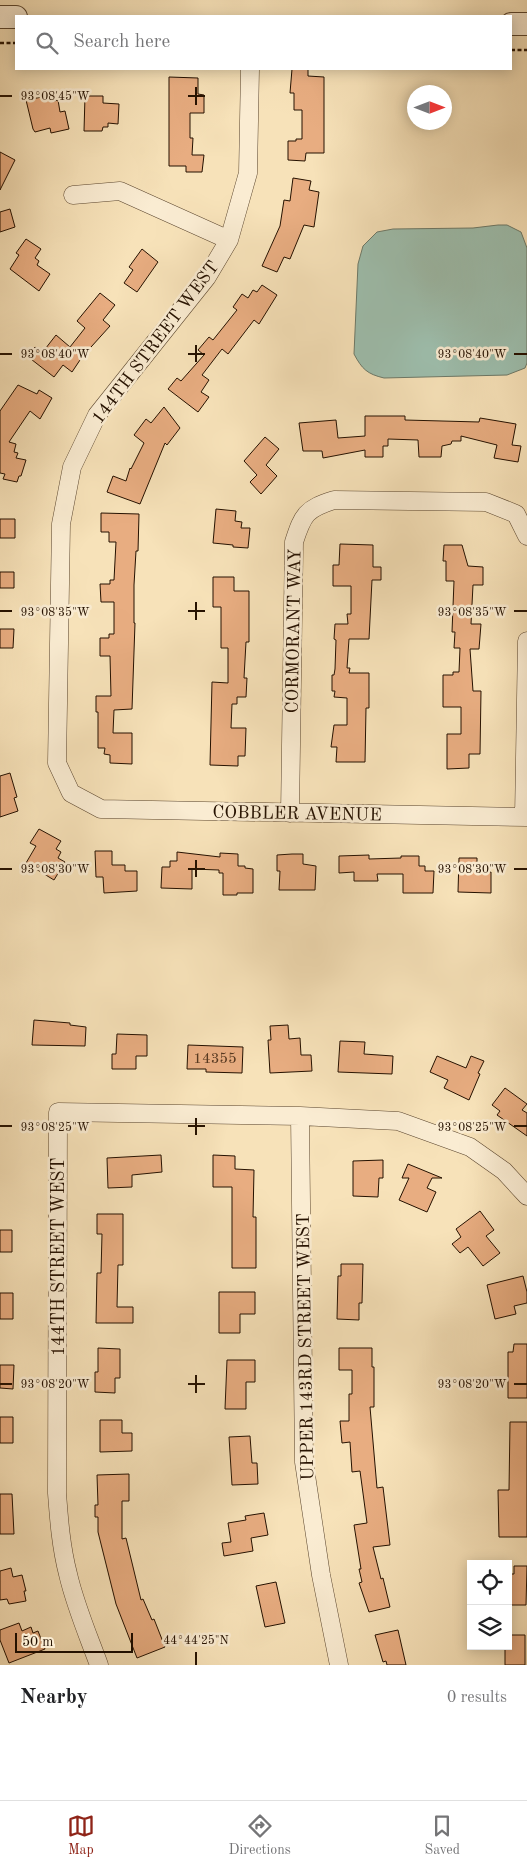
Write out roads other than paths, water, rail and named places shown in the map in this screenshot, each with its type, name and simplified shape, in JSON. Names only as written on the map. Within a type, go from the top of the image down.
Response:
[{"type":"street","points":[[0,17],[15,17]]},
{"type":"street","points":[[512,24],[527,24]]},
{"type":"street","name":"144TH STREET WEST","points":[[71,793],[57,763],[61,524],[72,467],[97,415],[207,277],[229,240],[248,173],[250,70]]},
{"type":"street","points":[[74,195],[120,190],[229,240]]},
{"type":"street","name":"CORMORANT WAY","points":[[290,813],[294,542],[301,519],[316,506],[334,500],[486,502],[516,514],[527,536]]},
{"type":"street","points":[[526,817],[527,641]]},
{"type":"street","name":"COBBLER AVENUE","points":[[71,793],[100,809],[526,817]]},
{"type":"street","name":"144TH STREET WEST","points":[[99,1665],[75,1599],[59,1526],[57,1493],[58,1112],[300,1116]]},
{"type":"street","points":[[300,1116],[398,1121],[470,1147],[504,1171],[527,1196]]},
{"type":"street","name":"UPPER 143RD STREET WEST","points":[[300,1116],[304,1462],[321,1575],[339,1665]]}]
